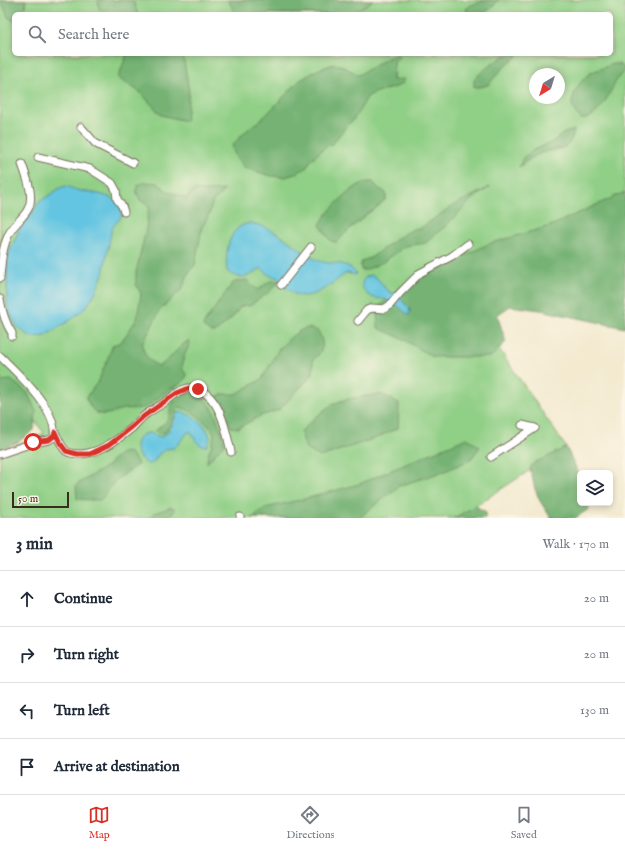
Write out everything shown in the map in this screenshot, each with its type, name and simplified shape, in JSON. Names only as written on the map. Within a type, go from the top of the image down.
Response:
[{"type":"lane","points":[[82,127],[96,144],[133,163]]},
{"type":"lane","points":[[38,157],[86,168],[98,174],[112,183],[116,190],[117,199],[124,212]]},
{"type":"lane","points":[[0,278],[7,237],[13,226],[30,205],[29,186],[22,164]]},
{"type":"lane","points":[[358,321],[368,310],[372,308],[384,309],[390,305],[420,273],[452,256],[468,244]]},
{"type":"lane","points":[[280,285],[311,247]]},
{"type":"lane","points":[[0,299],[5,321],[12,333],[12,336]]},
{"type":"lane","points":[[0,356],[16,373],[28,382],[48,414],[60,443],[66,451],[77,454],[90,454],[109,445],[144,416],[177,393],[189,388],[198,389],[206,394],[213,402],[223,419],[231,452]]},
{"type":"lane","points":[[491,457],[535,428],[522,425]]},
{"type":"lane","points":[[0,454],[33,442],[49,440],[54,436],[55,432]]},
{"type":"green space","points":[[0,0],[625,0],[625,209],[478,318],[566,447],[459,518],[0,518],[0,452],[44,433],[0,376]]},
{"type":"green space","points":[[1,0],[26,0],[25,12],[12,12],[12,20],[8,17]]},
{"type":"green space","points":[[98,0],[133,0],[137,12],[102,12],[99,9]]},
{"type":"green space","points":[[228,0],[373,0],[353,12],[234,11]]},
{"type":"green space","points":[[488,0],[499,0],[485,12],[468,12],[466,9],[471,5]]},
{"type":"green space","points":[[126,56],[183,56],[189,92],[186,121],[161,115],[140,92],[118,78]]},
{"type":"green space","points":[[399,56],[394,63],[393,80],[404,79],[403,83],[396,87],[368,96],[354,119],[332,144],[325,147],[311,160],[306,168],[285,177],[271,176],[245,168],[236,158],[232,146],[245,132],[265,116],[300,80],[319,69],[334,64],[343,66],[358,75],[388,58]]},
{"type":"green space","points":[[504,56],[517,56],[502,69],[488,85],[474,87],[474,80],[477,76]]},
{"type":"green space","points":[[613,64],[620,64],[624,68],[623,72],[598,111],[592,116],[581,119],[573,109],[572,104],[572,99],[577,88],[584,78],[592,72]]},
{"type":"green space","points":[[574,130],[570,142],[566,146],[538,154],[519,167],[523,158],[532,151],[552,142],[564,133]]},
{"type":"green space","points":[[146,182],[157,183],[169,192],[187,198],[194,190],[225,190],[213,201],[209,215],[202,227],[195,265],[189,272],[182,289],[160,310],[142,345],[148,358],[159,366],[189,340],[190,344],[185,354],[182,368],[187,376],[178,385],[145,407],[137,409],[124,409],[108,414],[101,414],[93,410],[86,398],[99,380],[113,345],[121,342],[137,319],[141,294],[136,284],[136,272],[145,234],[149,207],[140,200],[136,191],[138,185]]},
{"type":"green space","points":[[373,182],[378,188],[386,193],[386,199],[353,226],[336,243],[330,240],[320,225],[327,214],[338,201],[351,190],[363,183]]},
{"type":"green space","points":[[490,187],[472,199],[446,226],[426,243],[406,246],[383,262],[366,270],[361,270],[361,262],[372,257],[396,239],[413,229],[421,228],[452,206]]},
{"type":"green space","points":[[625,192],[625,328],[540,310],[510,306],[497,315],[506,342],[491,357],[433,357],[403,339],[378,328],[377,308],[400,288],[488,244],[550,226]]},
{"type":"green space","points":[[247,280],[258,290],[265,284],[278,281],[269,292],[251,305],[240,307],[234,316],[216,332],[210,332],[203,327],[204,323],[232,284],[237,281]]},
{"type":"green space","points":[[309,328],[318,331],[322,340],[321,350],[313,360],[313,374],[279,410],[260,416],[238,428],[231,427],[216,397],[222,394],[236,394],[262,379],[278,350],[292,336],[301,330]]},
{"type":"green space","points":[[11,380],[27,392],[36,411],[34,430],[18,442],[0,449],[0,381]]},
{"type":"green space","points":[[192,392],[204,398],[212,408],[224,441],[224,445],[207,463],[214,433],[204,421],[195,414],[181,407],[177,410],[165,433],[161,434],[155,431],[164,424],[170,415],[170,407],[175,400]]},
{"type":"green space","points":[[381,394],[399,403],[398,428],[376,438],[320,457],[306,449],[301,432],[323,411],[333,404],[342,401]]},
{"type":"green space","points":[[467,438],[480,447],[470,460],[445,471],[399,486],[359,518],[252,518],[265,508],[359,484]]},
{"type":"green space","points":[[566,447],[577,470],[577,506],[588,506],[589,509],[575,518],[551,518],[540,501],[535,489],[530,468],[534,463]]},
{"type":"green space","points":[[129,452],[138,464],[114,482],[100,500],[77,499],[76,485],[109,465],[114,458],[122,453]]},
{"type":"green space","points":[[475,506],[486,512],[485,518],[454,518]]},
{"type":"green space","points":[[171,507],[174,508],[174,512],[166,517],[150,518],[154,513]]},
{"type":"water","points":[[66,186],[79,191],[101,194],[114,199],[121,209],[121,217],[112,228],[103,274],[95,293],[86,307],[72,319],[45,336],[33,337],[26,334],[16,325],[9,312],[7,303],[8,255],[21,226],[39,202],[60,188]]},
{"type":"water","points":[[251,223],[273,231],[315,259],[322,262],[348,266],[356,274],[345,274],[318,292],[303,296],[289,290],[278,278],[269,275],[262,269],[259,269],[248,276],[235,276],[227,271],[227,256],[230,241],[237,229],[243,225]]},
{"type":"water","points":[[372,275],[378,279],[387,290],[398,296],[409,308],[409,315],[395,304],[385,299],[375,298],[367,294],[362,283],[363,280]]},
{"type":"water","points":[[183,412],[192,416],[204,425],[210,438],[207,446],[199,444],[191,432],[188,432],[174,448],[166,449],[158,455],[153,463],[148,464],[145,462],[139,456],[136,448],[137,441],[140,437],[148,433],[161,437],[165,435],[170,429],[178,413]]},
{"type":"route","points":[[33,442],[49,440],[54,436],[55,432],[66,451],[77,454],[90,454],[109,445],[144,416],[177,393],[189,388],[198,389]]}]
